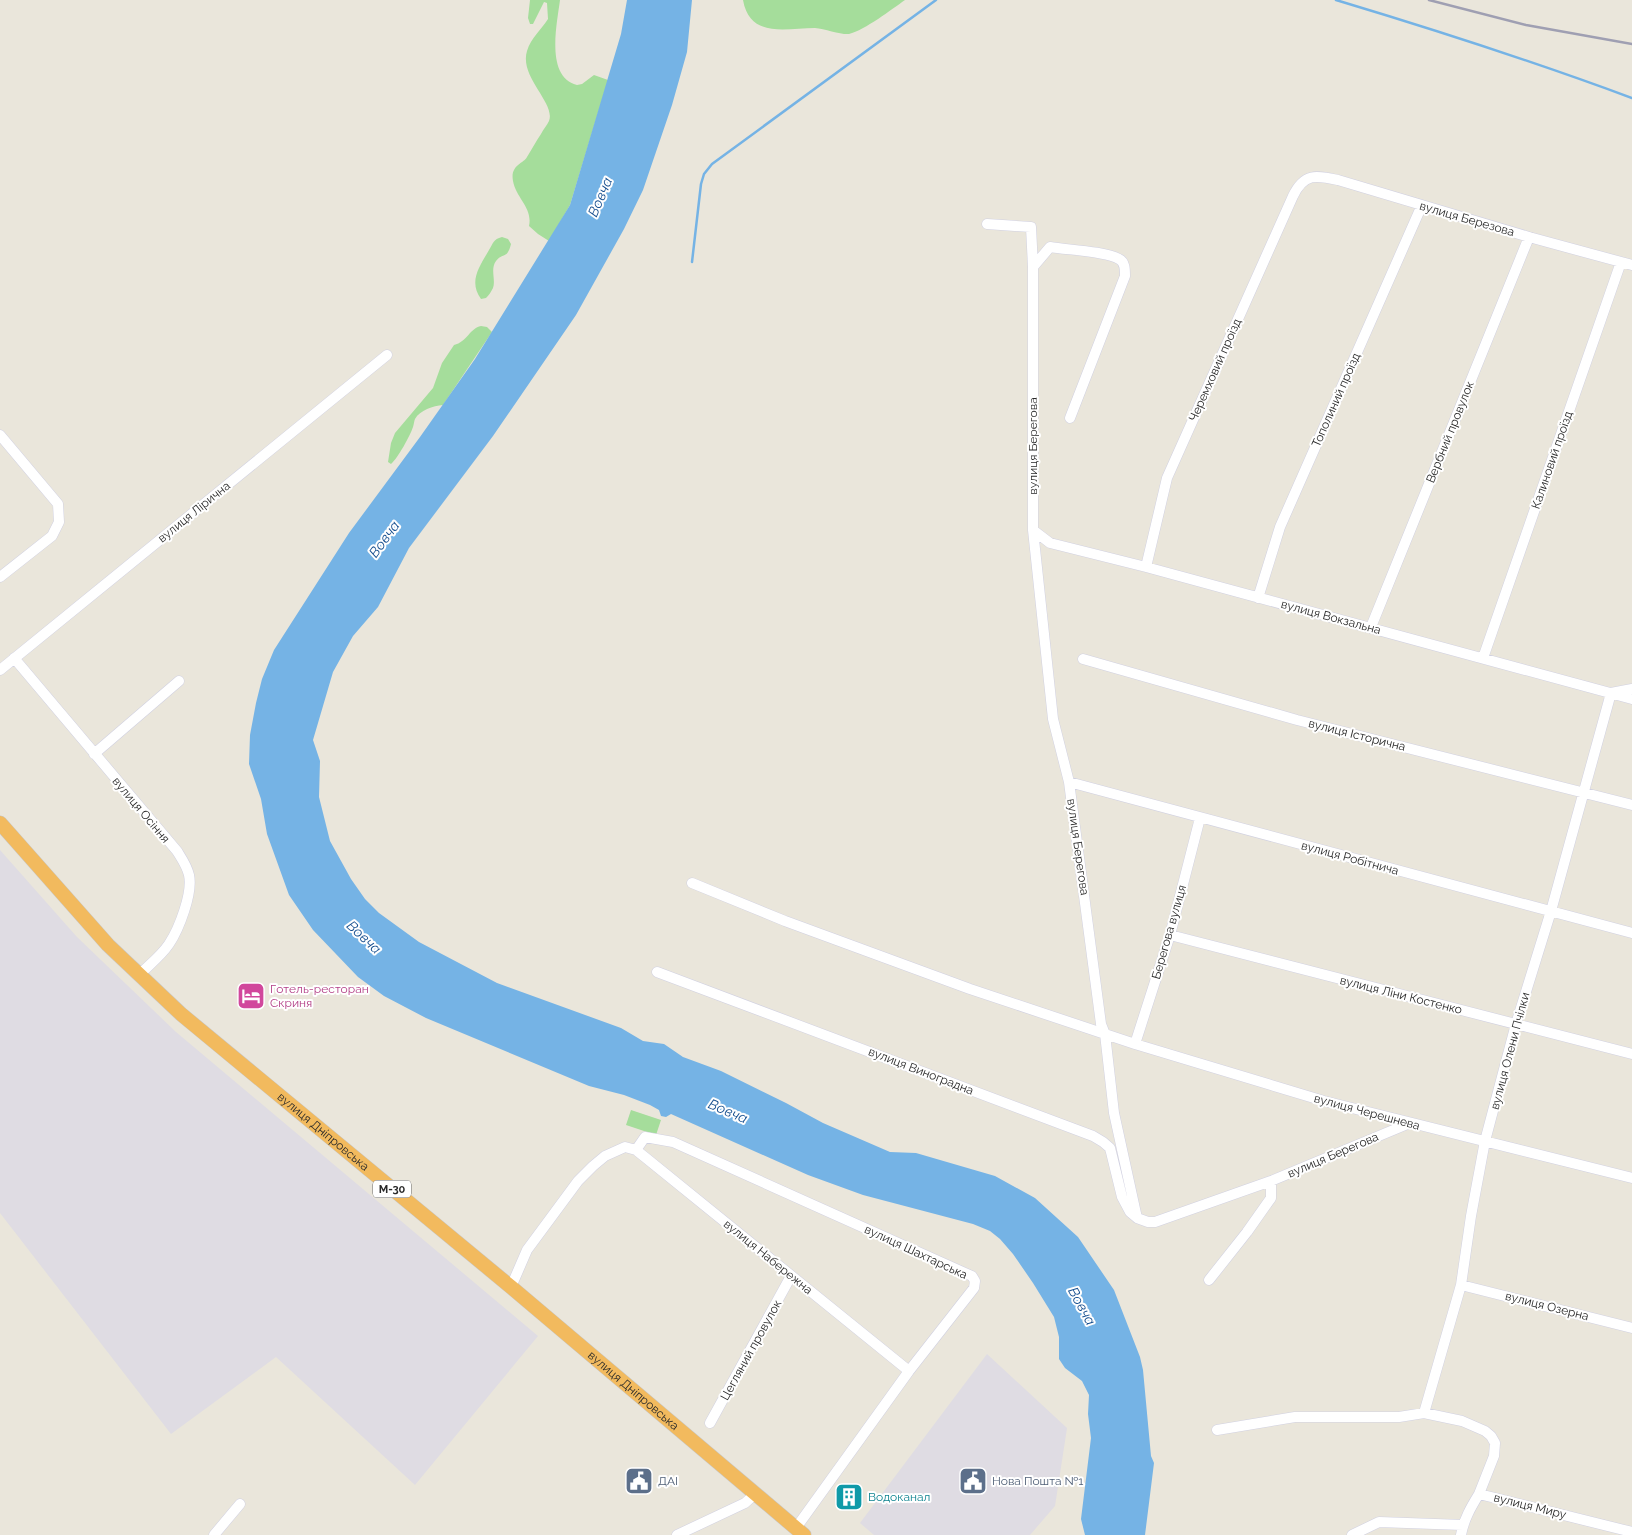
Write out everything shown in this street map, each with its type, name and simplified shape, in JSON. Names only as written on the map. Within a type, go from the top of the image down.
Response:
[{"type":"highway","name":"вулиця Дніпровська","points":[[0,823],[108,945],[213,1041],[511,1287],[800,1531]]},
{"type":"street","name":"вулиця Березова","points":[[1303,181],[1311,176],[1322,176],[1529,237],[1632,265]]},
{"type":"street","name":"Черемховий проїзд","points":[[1146,567],[1167,478],[1297,187],[1303,181]]},
{"type":"street","name":"Тополиний проїзд","points":[[1258,598],[1280,527],[1422,205]]},
{"type":"street","name":"вулиця Берегова","points":[[987,224],[1031,226],[1033,267],[1033,530],[1053,719],[1068,782],[1101,1024],[1105,1034],[1114,1113],[1137,1218],[1148,1222],[1155,1222],[1271,1181],[1410,1123]]},
{"type":"street","name":"Вербний провулок","points":[[1372,627],[1529,237]]},
{"type":"street","points":[[1033,267],[1050,247],[1100,254],[1120,259],[1125,267],[1125,276],[1070,418]]},
{"type":"street","name":"Калиновий проїзд","points":[[1483,658],[1621,262]]},
{"type":"street","name":"вулиця Лірична","points":[[0,670],[387,355]]},
{"type":"street","points":[[0,435],[58,504],[59,522],[52,536],[0,578]]},
{"type":"street","name":"вулиця Вокзальна","points":[[1033,530],[1050,543],[1372,627],[1632,699]]},
{"type":"street","name":"вулиця Осіння","points":[[14,658],[186,865],[190,877],[189,895],[174,935],[164,950],[140,975]]},
{"type":"street","name":"вулиця Історична","points":[[1083,659],[1298,720],[1632,805]]},
{"type":"street","points":[[94,754],[179,681]]},
{"type":"street","points":[[1611,693],[1632,689]]},
{"type":"street","name":"вулиця Олени Пчілки","points":[[1424,1413],[1461,1285],[1485,1141],[1516,1024],[1551,910],[1611,693]]},
{"type":"street","name":"вулиця Робітнича","points":[[1068,782],[1632,933]]},
{"type":"street","name":"Берегова вулиця","points":[[1135,1044],[1170,935],[1200,818]]},
{"type":"street","points":[[692,883],[785,921],[962,986],[1105,1034]]},
{"type":"street","name":"вулиця Ліни Костенко","points":[[1170,935],[1632,1054]]},
{"type":"street","name":"вулиця Виноградна","points":[[657,972],[1093,1136],[1110,1148],[1122,1197],[1130,1212],[1137,1218]]},
{"type":"street","name":"вулиця Черешнева","points":[[1105,1034],[1237,1076],[1410,1123],[1632,1178]]},
{"type":"street","name":"вулиця Шахтарська","points":[[630,1149],[645,1137],[673,1142],[972,1276],[975,1282],[974,1288],[909,1371],[800,1531]]},
{"type":"street","points":[[511,1287],[527,1250],[578,1181],[605,1156],[630,1149]]},
{"type":"street","name":"вулиця Набережна","points":[[630,1149],[909,1371]]},
{"type":"street","points":[[1209,1280],[1271,1198],[1271,1181]]},
{"type":"street","name":"Цегляний провулок","points":[[710,1423],[791,1276]]},
{"type":"street","name":"вулиця Озерна","points":[[1461,1285],[1632,1328]]},
{"type":"street","points":[[1217,1430],[1295,1417],[1399,1417],[1424,1413]]},
{"type":"street","name":"вулиця Миру","points":[[1424,1413],[1474,1425],[1491,1436],[1495,1443],[1494,1456],[1479,1494],[1632,1532]]},
{"type":"street","points":[[677,1535],[745,1504],[755,1494]]},
{"type":"street","points":[[1352,1535],[1379,1522],[1462,1530],[1470,1509],[1479,1494]]},
{"type":"street","points":[[214,1535],[240,1504]]},
{"type":"shaded area","points":[[0,850],[77,937],[176,1032],[538,1336],[415,1485],[276,1357],[171,1434],[0,1213]]},
{"type":"shaded area","points":[[987,1354],[1067,1428],[1055,1506],[1030,1535],[874,1535],[860,1523]]},
{"type":"green space","points":[[530,0],[560,0],[555,48],[560,72],[567,80],[577,85],[582,84],[594,75],[608,80],[570,205],[549,241],[529,226],[529,214],[517,193],[513,181],[513,171],[527,157],[548,123],[550,114],[532,80],[526,61],[527,51],[531,42],[548,19],[547,3],[544,2],[533,24],[530,24],[528,18]]},
{"type":"green space","points":[[743,0],[905,0],[870,24],[855,32],[846,34],[815,28],[771,29],[761,26],[753,21],[747,12]]},
{"type":"green space","points":[[502,237],[508,239],[511,244],[506,254],[494,264],[493,288],[486,298],[481,299],[477,292],[475,280],[477,274],[494,242]]},
{"type":"green space","points":[[481,326],[487,327],[492,332],[443,405],[427,409],[417,416],[400,452],[391,464],[388,462],[391,443],[395,433],[433,388],[442,363],[454,345],[462,341],[474,329]]},
{"type":"green space","points":[[631,1110],[661,1120],[656,1135],[626,1125]]},
{"type":"water","name":"Вовча","points":[[627,0],[692,0],[687,52],[672,105],[643,190],[624,229],[576,315],[493,436],[409,548],[378,607],[353,636],[333,672],[313,740],[320,761],[319,797],[330,841],[351,879],[365,899],[379,913],[419,942],[497,983],[621,1028],[643,1041],[664,1044],[683,1057],[721,1071],[823,1123],[890,1152],[916,1153],[995,1176],[1035,1198],[1078,1237],[1114,1290],[1140,1357],[1143,1370],[1151,1456],[1154,1463],[1145,1535],[1085,1535],[1081,1519],[1091,1438],[1088,1414],[1089,1395],[1082,1381],[1065,1368],[1059,1359],[1059,1337],[1054,1317],[1013,1254],[990,1231],[973,1224],[863,1195],[808,1175],[671,1114],[666,1117],[661,1116],[659,1110],[650,1105],[624,1095],[589,1086],[426,1018],[384,996],[358,977],[313,930],[289,895],[267,834],[261,799],[249,764],[250,735],[262,679],[274,650],[349,533],[475,359],[570,205],[621,34]]},
{"type":"waterway","points":[[692,262],[701,184],[704,174],[712,164],[936,0]]},
{"type":"waterway","points":[[1336,0],[1485,47],[1632,98]]},
{"type":"railway","points":[[1429,0],[1526,25],[1632,44]]},
{"type":"place","name":"Готель-ресторан Скриня","points":[[251,996]]},
{"type":"place","name":"ДАІ","points":[[639,1481]]},
{"type":"place","name":"Нова Пошта №1","points":[[973,1481]]},
{"type":"place","name":"Водоканал","points":[[849,1497]]}]
